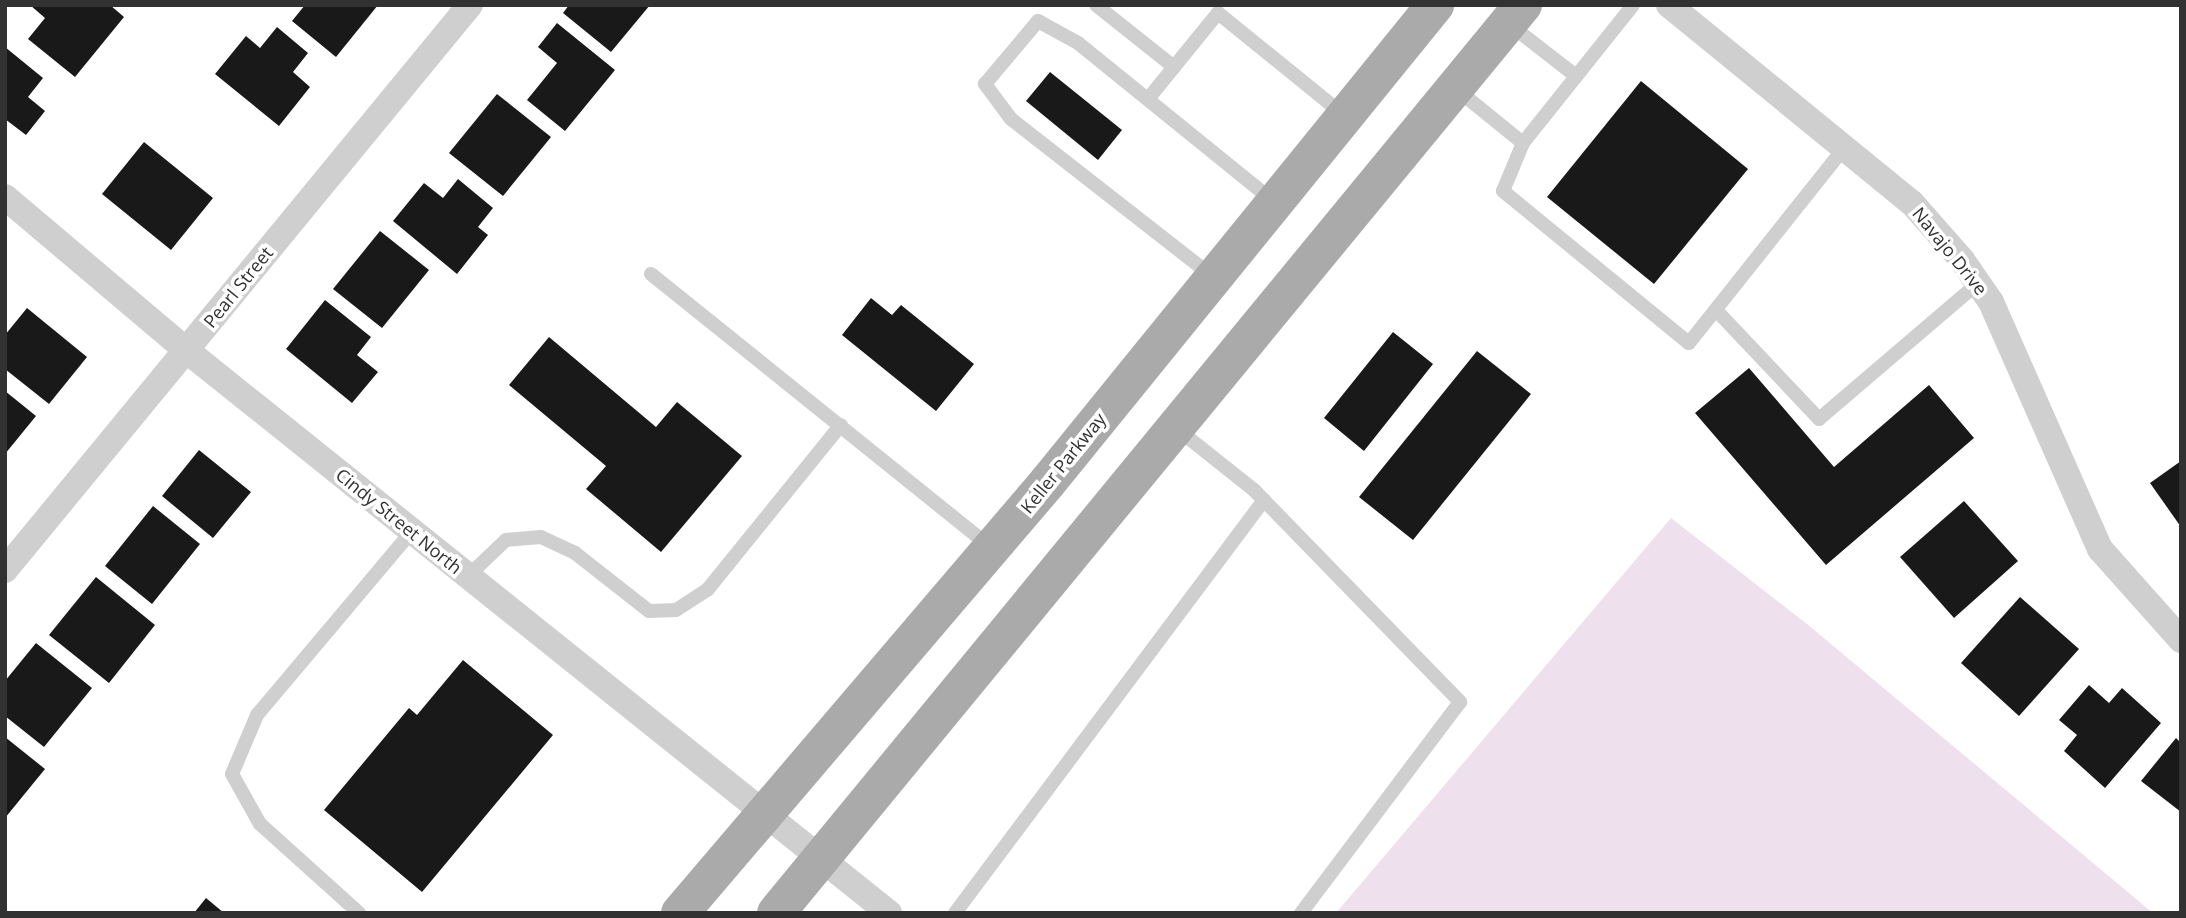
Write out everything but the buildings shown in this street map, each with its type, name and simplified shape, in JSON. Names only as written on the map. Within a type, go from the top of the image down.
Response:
[{"type":"main road","name":"Keller Parkway","points":[[680,913],[765,817],[992,548],[1435,5]]},
{"type":"main road","points":[[776,913],[809,851],[1176,428],[1516,14]]},
{"type":"street","name":"Pearl Street","points":[[5,570],[470,5]]},
{"type":"street","name":"Navajo Drive","points":[[1669,5],[1912,203],[1978,283],[2052,429],[2100,549],[2181,640]]},
{"type":"street","name":"Cindy Street North","points":[[5,197],[186,350],[765,817],[889,913]]},
{"type":"lane","points":[[1096,5],[1174,67]]},
{"type":"lane","points":[[1633,5],[1523,142],[1503,191],[1689,343],[1844,148]]},
{"type":"lane","points":[[1148,99],[1221,9],[1345,116]]},
{"type":"lane","points":[[1516,14],[1576,76]]},
{"type":"lane","points":[[1214,277],[1011,119],[985,84],[1038,21],[1078,43],[1275,203]]},
{"type":"lane","points":[[1455,88],[1523,142]]},
{"type":"lane","points":[[651,274],[992,548]]},
{"type":"lane","points":[[1716,310],[1819,419],[1978,283]]},
{"type":"lane","points":[[468,576],[506,540],[541,537],[575,553],[649,611],[676,610],[708,590],[841,425]]},
{"type":"lane","points":[[1176,428],[1264,500],[1460,702],[1301,913]]},
{"type":"lane","points":[[955,913],[1264,500]]},
{"type":"lane","points":[[359,913],[260,824],[232,774],[257,715],[412,531]]},
{"type":"shaded area","points":[[1671,518],[1807,624],[2153,913],[1336,913]]}]
